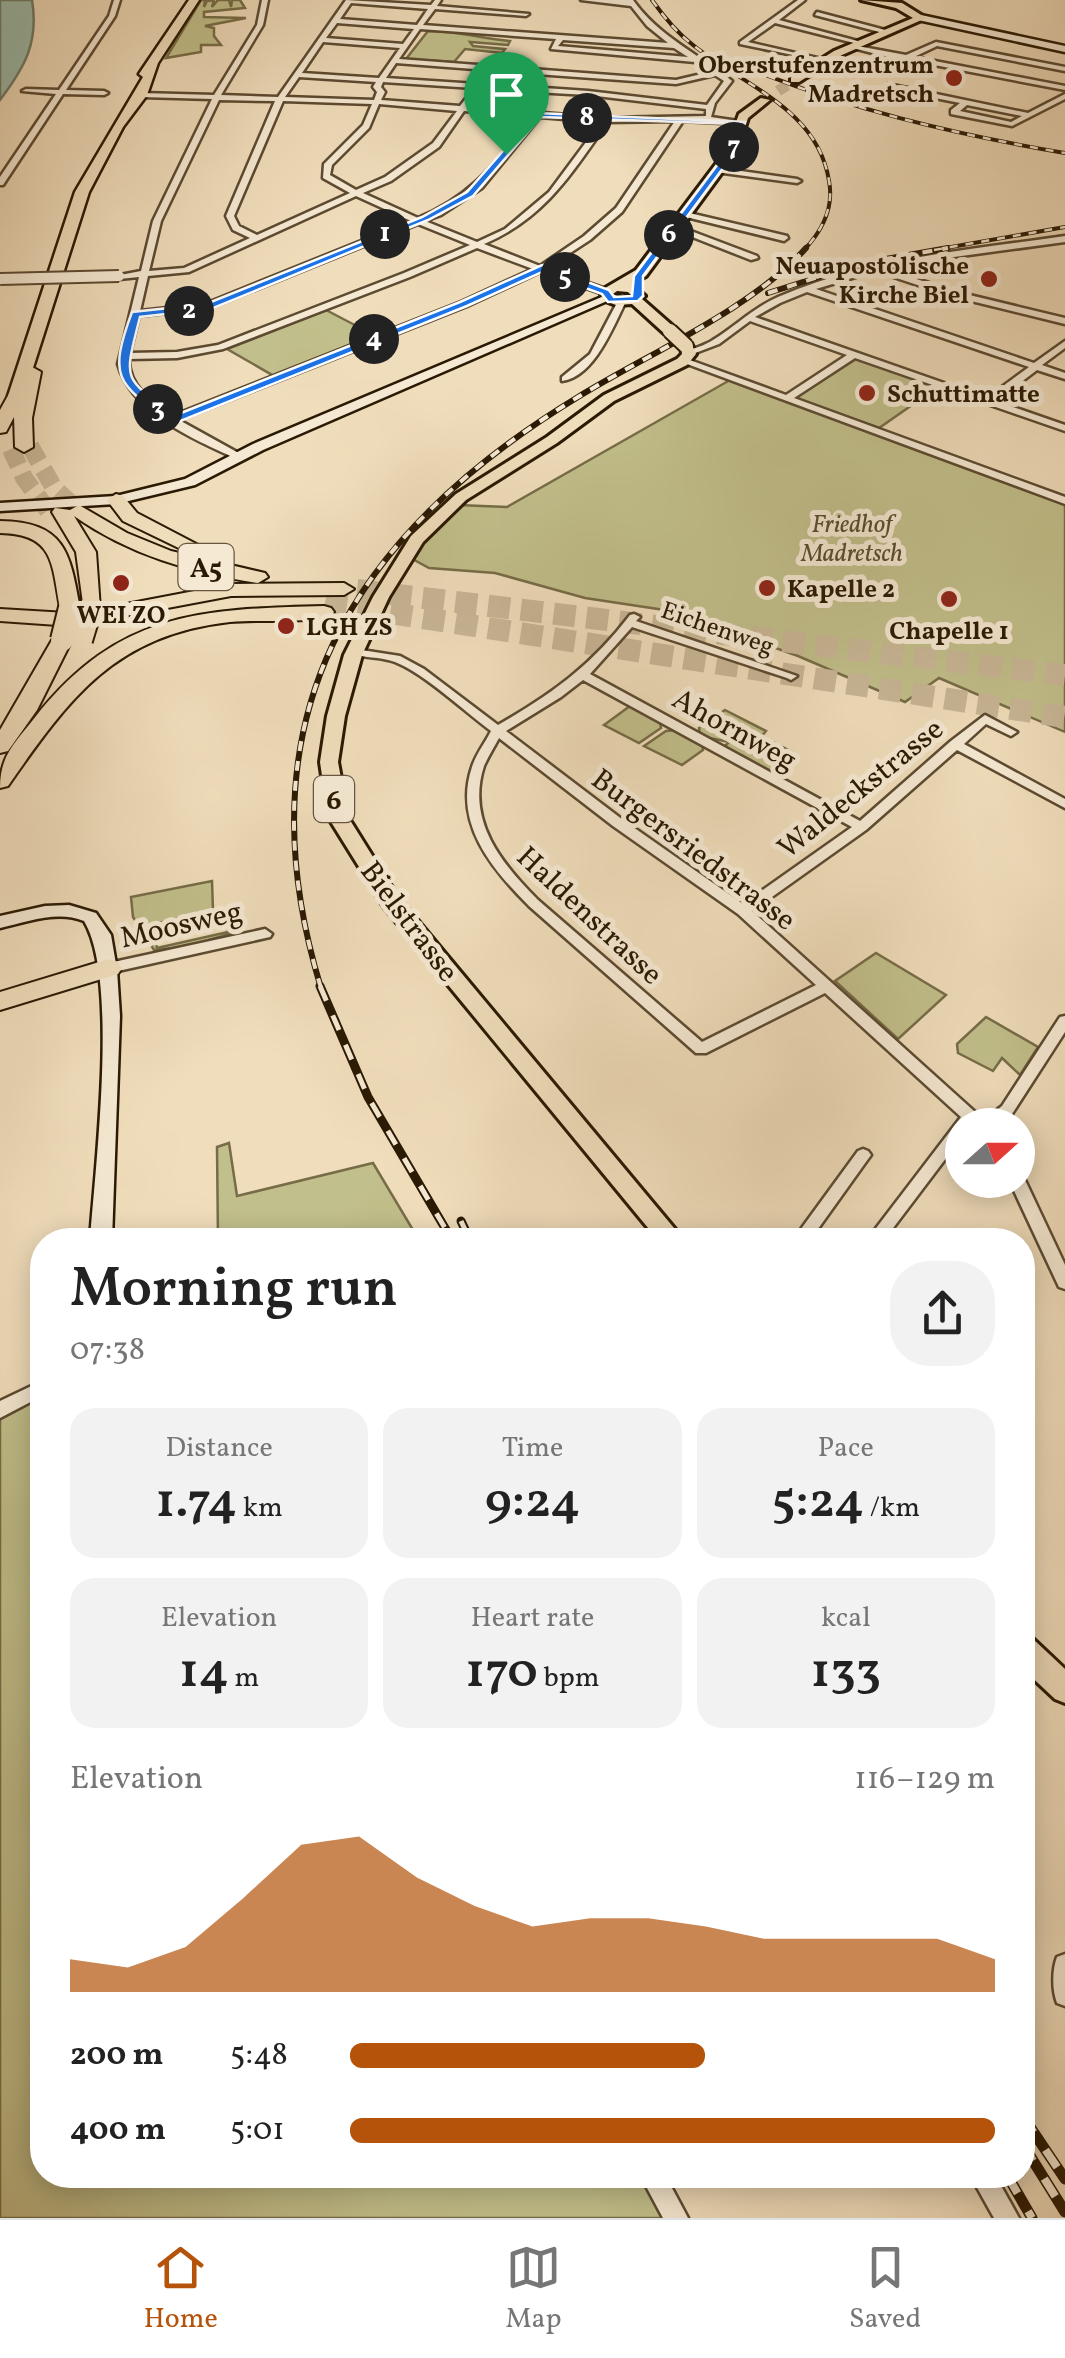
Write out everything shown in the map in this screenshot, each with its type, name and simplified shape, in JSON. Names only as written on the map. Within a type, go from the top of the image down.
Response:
[{"type":"highway","points":[[35,345],[22,443],[9,423],[82,192],[138,90],[194,0]]},
{"type":"highway","points":[[0,428],[16,396]]},
{"type":"highway","points":[[123,499],[130,518],[214,556],[345,587]]},
{"type":"highway","name":"A5","points":[[81,608],[64,512],[177,560],[247,576],[345,587]]},
{"type":"highway","points":[[0,527],[29,529],[53,542],[81,608],[37,730],[0,781]]},
{"type":"highway","name":"A5","points":[[0,615],[72,620],[231,590],[345,587]]},
{"type":"highway","name":"A5","points":[[0,632],[73,637],[224,601],[262,598],[324,608],[227,616],[149,635],[105,657],[86,673],[37,730]]},
{"type":"highway","name":"A5","points":[[0,624],[73,637]]},
{"type":"highway","points":[[0,746],[73,637]]},
{"type":"highway","points":[[0,990],[109,968]]},
{"type":"highway","points":[[0,1001],[69,984],[109,968]]},
{"type":"main road","points":[[866,0],[903,3],[921,18],[1065,49]]},
{"type":"main road","points":[[795,80],[824,61],[921,18]]},
{"type":"main road","points":[[0,507],[123,499],[190,482],[239,456],[623,292],[718,170],[734,146],[741,122],[771,96]]},
{"type":"main road","points":[[623,292],[670,332],[687,353]]},
{"type":"main road","name":"Bielstrasse","points":[[662,1228],[398,910],[346,832],[331,786],[329,750],[355,652],[380,597],[410,550],[436,519],[474,488],[552,440],[609,398],[687,353]]},
{"type":"main road","points":[[0,922],[48,912],[84,914],[102,930],[112,996],[101,1228]]},
{"type":"main road","points":[[1035,1660],[1065,1689]]},
{"type":"street","points":[[2,179],[112,16],[117,0]]},
{"type":"street","points":[[239,456],[174,420],[130,388],[123,370],[161,212],[217,96],[260,25],[265,0]]},
{"type":"street","points":[[584,0],[631,2],[642,18],[729,82],[709,108],[709,118]]},
{"type":"street","points":[[802,0],[742,43],[824,61]]},
{"type":"street","points":[[258,238],[236,228],[230,216],[282,98],[350,1],[528,11],[514,33]]},
{"type":"street","points":[[435,4],[382,78],[376,102],[359,136],[324,170],[331,182],[357,194],[542,268],[623,292],[594,355],[566,378]]},
{"type":"street","points":[[817,14],[887,32]]},
{"type":"street","points":[[772,20],[904,60],[1065,92]]},
{"type":"street","points":[[336,21],[677,46]]},
{"type":"street","points":[[561,37],[553,48],[698,60]]},
{"type":"street","points":[[322,40],[404,46]]},
{"type":"street","points":[[990,75],[1027,43]]},
{"type":"street","points":[[904,60],[934,44],[1065,69]]},
{"type":"street","points":[[904,60],[918,56]]},
{"type":"street","points":[[394,61],[676,82],[717,72]]},
{"type":"street","points":[[0,279],[144,276],[186,270],[357,194],[424,156],[493,67]]},
{"type":"street","points":[[297,75],[480,85],[709,108]]},
{"type":"street","points":[[888,86],[1031,116]]},
{"type":"street","points":[[138,90],[376,102],[606,120],[709,118],[741,122]]},
{"type":"street","points":[[26,91],[104,93]]},
{"type":"street","points":[[965,102],[954,112],[1012,124],[1065,92]]},
{"type":"street","points":[[135,314],[208,306],[421,220],[479,186],[539,114]]},
{"type":"street","points":[[174,420],[464,304],[542,268],[587,238],[623,206],[680,118]]},
{"type":"street","points":[[125,356],[177,355],[220,347],[482,244],[540,207],[606,120]]},
{"type":"street","points":[[718,170],[798,181]]},
{"type":"street","points":[[684,214],[784,238]]},
{"type":"street","points":[[675,227],[754,258]]},
{"type":"street","points":[[687,353],[708,348],[753,315],[807,289],[876,268],[1065,239]]},
{"type":"street","points":[[876,268],[954,294],[1065,321]]},
{"type":"street","points":[[807,289],[1065,376]]},
{"type":"street","points":[[753,315],[854,354],[1065,418]]},
{"type":"street","points":[[753,315],[993,398],[1065,428]]},
{"type":"street","points":[[993,398],[1065,344]]},
{"type":"street","points":[[687,353],[786,399],[1065,502]]},
{"type":"street","points":[[786,399],[854,354]]},
{"type":"street","name":"Eichenweg","points":[[584,676],[604,658],[632,620],[791,676]]},
{"type":"street","name":"Burgersriedstrasse","points":[[355,652],[387,656],[408,664],[742,910],[961,1108]]},
{"type":"street","points":[[496,730],[584,676]]},
{"type":"street","name":"Ahornweg","points":[[584,676],[861,827]]},
{"type":"street","name":"Waldeckstrasse","points":[[742,910],[861,827],[984,719],[1010,732]]},
{"type":"street","name":"Haldenstrasse","points":[[496,730],[478,762],[472,808],[477,830],[499,869],[701,1049],[827,986]]},
{"type":"street","points":[[954,744],[1065,804]]},
{"type":"street","name":"Moosweg","points":[[109,968],[265,934]]},
{"type":"street","points":[[1008,1108],[1065,1021]]},
{"type":"street","points":[[810,1228],[863,1154]]},
{"type":"street","points":[[884,1228],[945,1156]]},
{"type":"street","points":[[1025,1198],[1065,1282]]},
{"type":"street","points":[[0,1410],[30,1394]]},
{"type":"street","points":[[1065,1965],[1065,1995]]},
{"type":"street","points":[[659,2188],[676,2218]]},
{"type":"street","points":[[990,2188],[1007,2218]]},
{"type":"green space","points":[[201,0],[205,0],[204,7],[207,1],[214,0],[212,7],[218,0],[229,0],[231,7],[232,0],[240,0],[245,8],[204,12],[204,17],[246,18],[205,26],[214,28],[214,36],[221,45],[201,45],[201,52],[166,58]]},
{"type":"green space","points":[[428,31],[510,41],[508,45],[470,42],[473,46],[505,49],[502,53],[465,49],[454,62],[406,59]]},
{"type":"green space","points":[[326,310],[374,335],[274,376],[227,349]]},
{"type":"green space","name":"Schuttimatte","points":[[856,359],[938,387],[879,428],[795,398]]},
{"type":"green space","name":"Friedhof Madretsch","points":[[730,380],[1065,501],[1065,732],[939,678],[905,702],[798,656],[671,611],[585,598],[495,573],[429,568],[407,556],[458,505],[507,507]]},
{"type":"green space","points":[[630,706],[660,722],[661,728],[639,743],[604,725]]},
{"type":"green space","points":[[725,710],[766,731],[762,736],[792,752],[779,763],[786,768],[776,774],[724,747],[729,742],[700,736],[699,728]]},
{"type":"green space","points":[[676,730],[702,744],[703,750],[682,765],[644,746],[666,731]]},
{"type":"green space","points":[[212,881],[213,910],[151,925],[157,948],[228,932],[228,925],[242,925],[240,931],[184,947],[154,950],[133,917],[131,897]]},
{"type":"green space","points":[[876,953],[946,995],[898,1039],[835,981]]},
{"type":"green space","points":[[986,1017],[1038,1047],[1020,1075],[1002,1058],[993,1071],[958,1053],[957,1044]]},
{"type":"green space","points":[[229,1143],[237,1196],[373,1163],[412,1228],[218,1228],[217,1147]]},
{"type":"green space","points":[[30,1394],[30,2188],[659,2188],[676,2218],[0,2218],[0,1410]]},
{"type":"shaded area","points":[[0,0],[32,0],[34,15],[28,53],[0,100]]},
{"type":"tunnel","points":[[778,91],[795,80]]},
{"type":"tunnel","points":[[30,446],[54,488],[79,511]]},
{"type":"tunnel","points":[[11,449],[24,478],[50,513]]},
{"type":"tunnel","points":[[357,590],[1065,675]]},
{"type":"tunnel","points":[[325,603],[1065,717]]},
{"type":"railway","points":[[652,0],[687,40],[776,101],[810,135],[822,156],[830,200],[821,227],[804,250]]},
{"type":"railway","points":[[738,64],[818,94],[899,118],[1065,153]]},
{"type":"railway","points":[[934,250],[1065,227]]},
{"type":"railway","points":[[768,293],[863,263],[948,248]]},
{"type":"railway","points":[[321,988],[299,891],[294,802],[306,720],[333,644],[374,574],[430,510],[498,451],[578,397],[758,291],[804,250]]},
{"type":"railway","points":[[320,986],[368,1097],[445,1228]]},
{"type":"railway","points":[[461,1221],[464,1228]]},
{"type":"railway","points":[[1035,2134],[1065,2179]]},
{"type":"railway","points":[[1035,2164],[1065,2212]]},
{"type":"railway","points":[[1015,2188],[1032,2218]]},
{"type":"place","name":"Oberstufenzentrum Madretsch","points":[[954,78]]},
{"type":"place","name":"Neuapostolische Kirche Biel","points":[[989,279]]},
{"type":"place","name":"Schuttimatte","points":[[867,393]]},
{"type":"place","name":"WEI ZO","points":[[121,583]]},
{"type":"place","name":"Kapelle 2","points":[[767,588]]},
{"type":"place","name":"Chapelle 1","points":[[949,599]]},
{"type":"place","name":"LGH ZS","points":[[286,626]]},
{"type":"route","points":[[539,114],[606,120],[700,118],[741,122],[731,152],[638,276],[638,296],[634,299],[611,300],[606,292],[542,268],[464,304],[174,420],[130,388],[123,364],[135,314],[208,306],[425,218],[470,194],[506,154],[539,114]]}]
